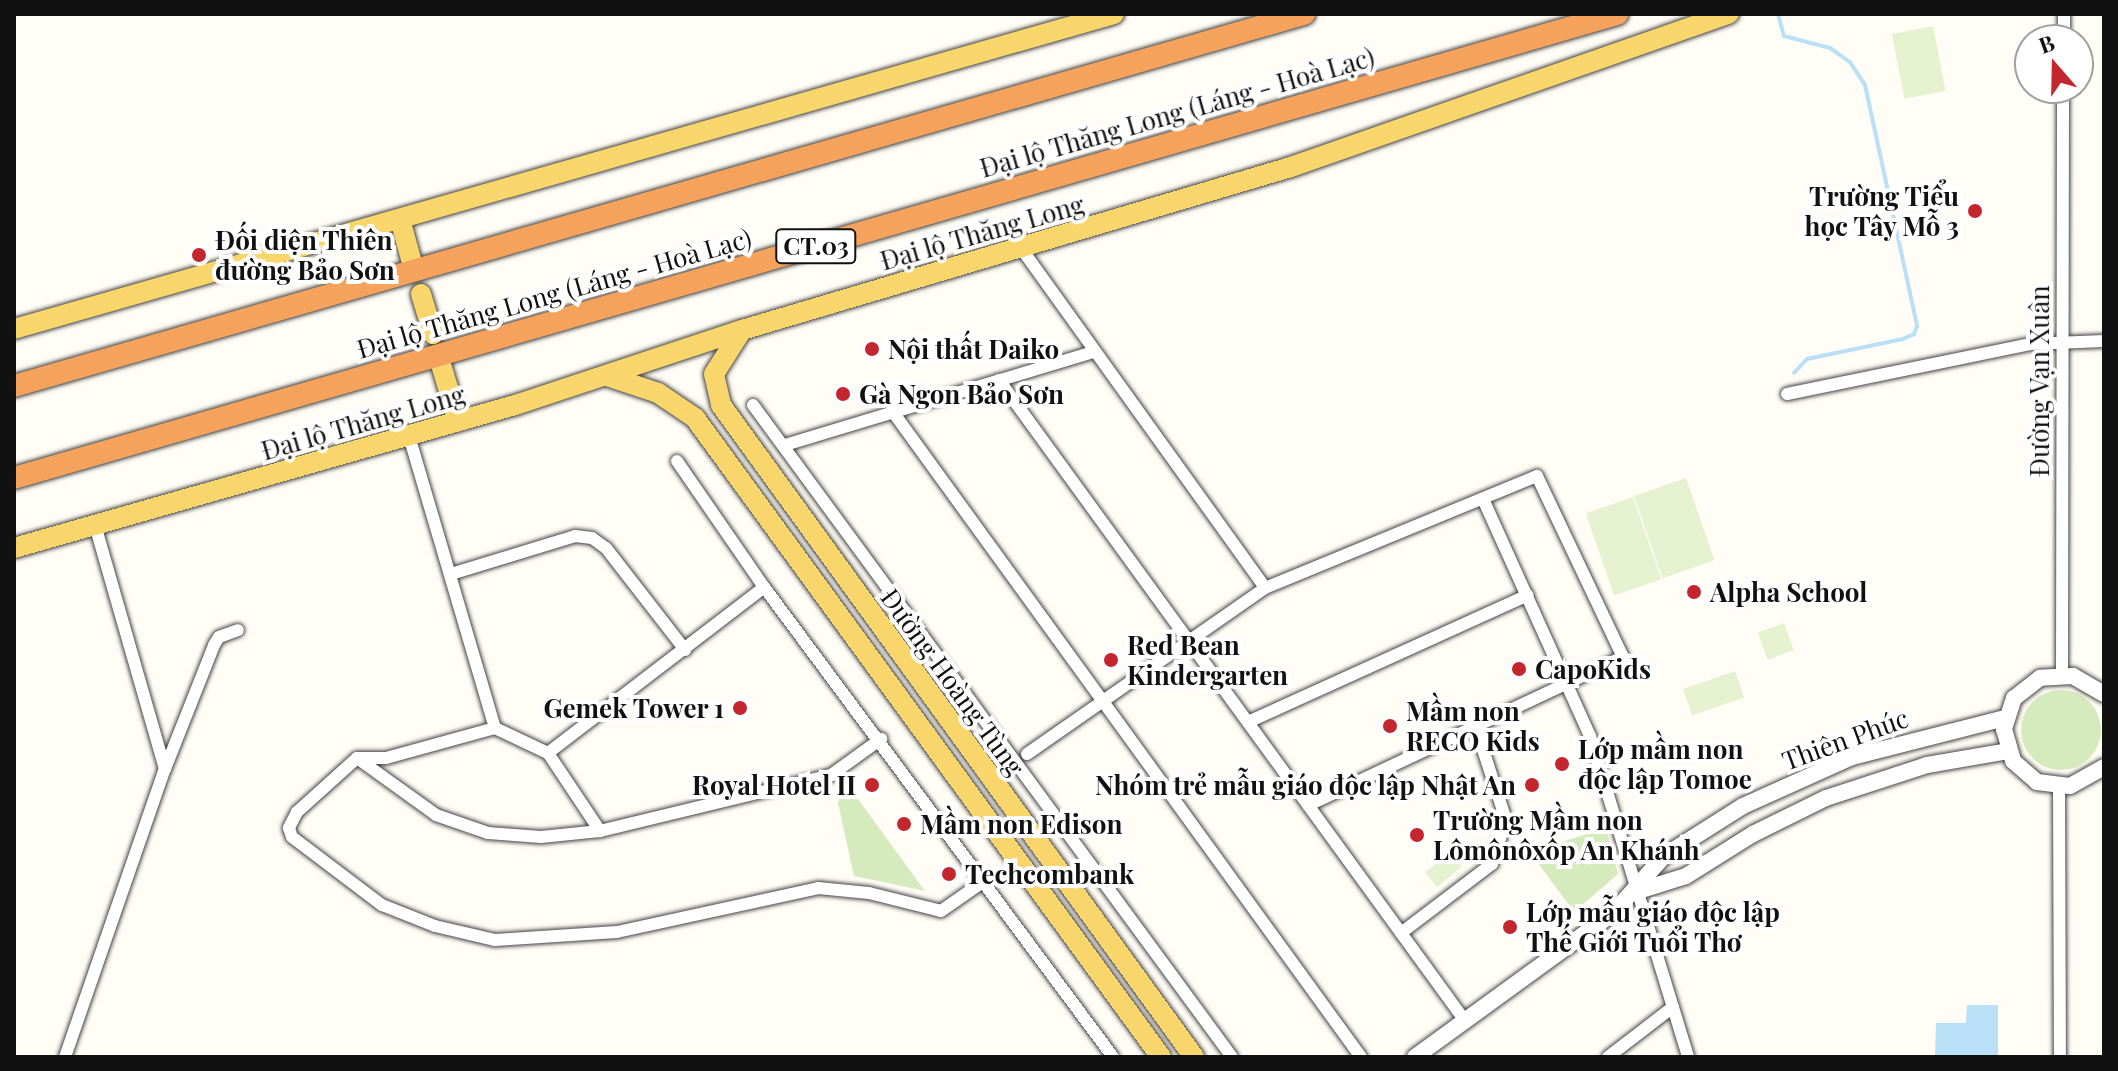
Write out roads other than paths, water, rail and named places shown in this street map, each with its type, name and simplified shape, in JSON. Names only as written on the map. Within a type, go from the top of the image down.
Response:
[{"type":"highway","points":[[14,386],[1304,14]]},
{"type":"highway","name":"Đại lộ Thăng Long (Láng - Hoà Lạc)","points":[[14,478],[1617,14]]},
{"type":"main road","points":[[14,329],[1114,14]]},
{"type":"main road","name":"Đại lộ Thăng Long","points":[[14,548],[409,436],[607,376],[742,330],[1291,167],[1729,14]]},
{"type":"main road","points":[[400,219],[412,263]]},
{"type":"main road","points":[[421,294],[433,334]]},
{"type":"main road","name":"Đường Hoàng Tùng","points":[[742,330],[714,374],[721,405],[1194,1057]]},
{"type":"main road","points":[[439,358],[458,421]]},
{"type":"main road","name":"Đường Hoàng Tùng","points":[[607,376],[658,393],[695,418],[1161,1057]]},
{"type":"street","name":"Đường Vạn Xuân","points":[[2062,674],[2063,104]]},
{"type":"street","points":[[1021,248],[1265,588]]},
{"type":"street","points":[[1787,394],[2061,341],[2104,341]]},
{"type":"street","points":[[785,445],[1093,352]]},
{"type":"street","points":[[999,380],[1465,1021]]},
{"type":"street","points":[[753,405],[1232,1057]]},
{"type":"street","points":[[893,412],[1361,1057]]},
{"type":"street","points":[[409,436],[495,728]]},
{"type":"street","points":[[677,461],[764,587],[881,739],[1113,1057]]},
{"type":"street","points":[[1027,754],[1265,588],[1537,476],[1623,657],[1308,805]]},
{"type":"street","points":[[1483,499],[1569,682],[1638,891],[1688,1057]]},
{"type":"street","points":[[95,525],[165,769]]},
{"type":"street","points":[[451,574],[575,536],[592,538],[606,548],[685,650]]},
{"type":"street","points":[[548,753],[764,587]]},
{"type":"street","points":[[1248,722],[1528,595]]},
{"type":"street","points":[[64,1056],[165,769],[214,645],[219,637],[238,630]]},
{"type":"street","points":[[2104,694],[2084,679],[2062,674],[2040,678],[2022,690],[2005,718],[2008,751],[2028,777],[2059,787],[2081,784],[2104,767]]},
{"type":"street","name":"Thiên Phúc","points":[[1415,1057],[1638,891],[1664,856],[1743,806],[1811,773],[1915,738],[2005,718]]},
{"type":"street","points":[[1401,933],[1492,864],[1506,820],[1475,725]]},
{"type":"street","points":[[600,831],[548,753],[495,728],[386,758],[357,758],[297,812],[289,828],[292,837],[382,905],[466,934],[519,941],[582,937],[818,888],[869,893],[941,911],[984,881]]},
{"type":"street","points":[[357,758],[422,808],[466,827],[513,836],[600,831],[831,775],[881,739]]},
{"type":"street","name":"Thiên Phúc","points":[[1638,891],[1686,876],[1753,834],[1826,798],[1927,765],[2008,751]]},
{"type":"street","points":[[2059,787],[2060,1057]]},
{"type":"street","points":[[1608,1057],[1673,1007]]},
{"type":"water","points":[[1967,1005],[1998,1005],[1998,1057],[1935,1057],[1936,1023],[1966,1023]]},
{"type":"waterway","points":[[1778,14],[1784,36],[1830,48],[1850,62],[1865,85],[1917,326],[1914,334],[1903,339],[1807,359],[1794,373]]},
{"type":"place","name":"Trường Tiểu học Tây Mỗ 3","points":[[1975,211]]},
{"type":"place","name":"Đối diện Thiên đường Bảo Sơn","points":[[199,255]]},
{"type":"place","name":"Nội thất Daiko","points":[[872,349]]},
{"type":"place","name":"Gà Ngon Bảo Sơn","points":[[843,394]]},
{"type":"place","name":"Alpha School","points":[[1694,592]]},
{"type":"place","name":"Red Bean Kindergarten","points":[[1111,660]]},
{"type":"place","name":"CapoKids","points":[[1519,669]]},
{"type":"place","name":"Gemek Tower 1","points":[[740,708]]},
{"type":"place","name":"Mầm non RECO Kids","points":[[1390,726]]},
{"type":"place","name":"Lớp mầm non độc lập Tomoe","points":[[1562,764]]},
{"type":"place","name":"Royal Hotel II","points":[[872,785]]},
{"type":"place","name":"Nhóm trẻ mẫu giáo độc lập Nhật An","points":[[1532,785]]},
{"type":"place","name":"Mầm non Edison","points":[[904,824]]},
{"type":"place","name":"Trường Mầm non Lômônôxốp An Khánh","points":[[1417,835]]},
{"type":"place","name":"Techcombank","points":[[949,874]]},
{"type":"place","name":"Lớp mẫu giáo độc lập Thế Giới Tuổi Thơ","points":[[1510,927]]}]
